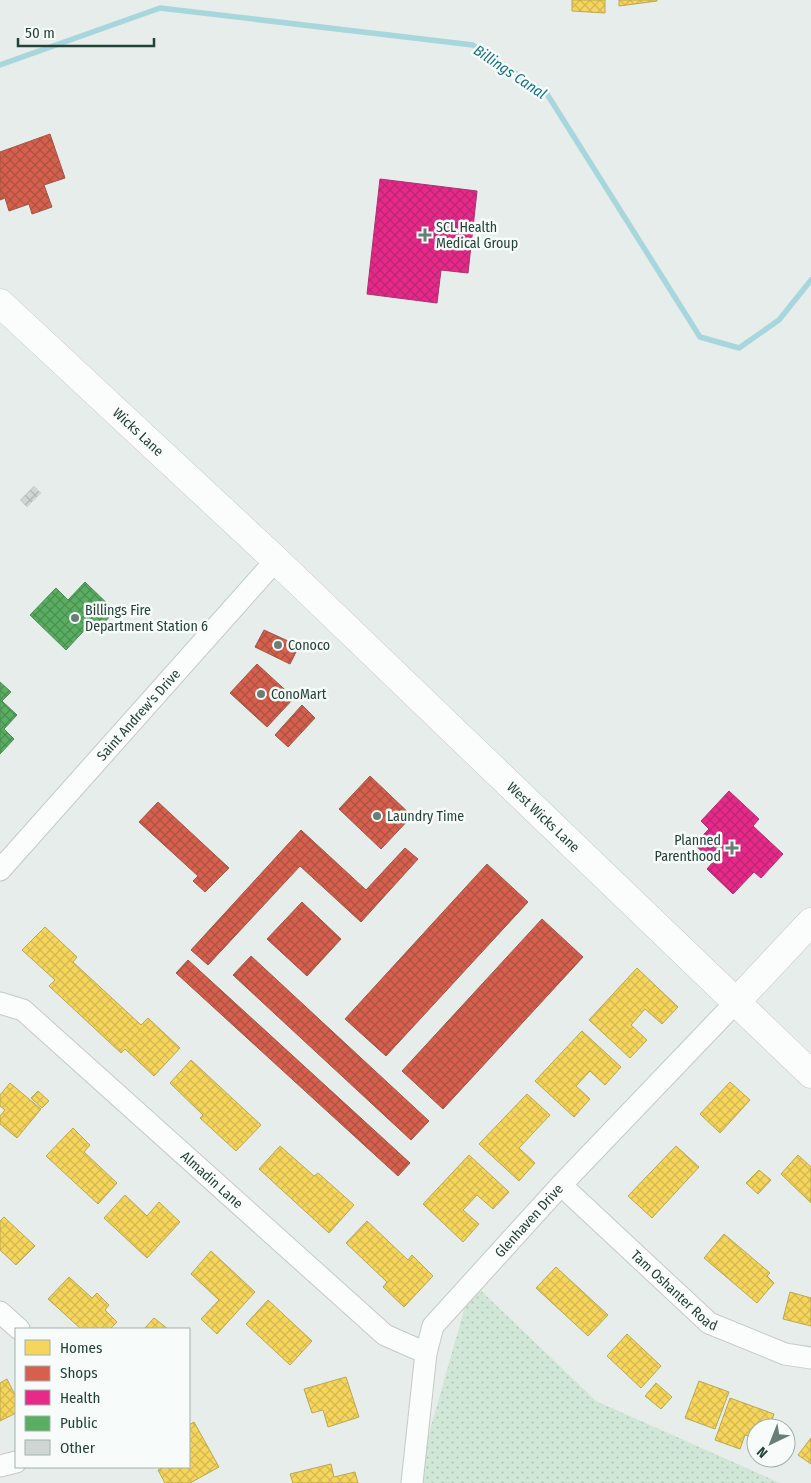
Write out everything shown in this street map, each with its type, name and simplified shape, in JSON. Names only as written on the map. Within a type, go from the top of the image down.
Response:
[{"type":"main road","name":"Wicks Lane","points":[[0,303],[276,560]]},
{"type":"main road","name":"West Wicks Lane","points":[[276,560],[811,1074]]},
{"type":"main road","points":[[736,1002],[811,922]]},
{"type":"street","name":"Saint Andrew's Drive","points":[[0,870],[276,560]]},
{"type":"street","name":"Glenhaven Drive","points":[[412,1483],[426,1353],[433,1326],[561,1185],[736,1002]]},
{"type":"street","name":"Almadin Lane","points":[[0,1003],[23,1010],[385,1335],[426,1353]]},
{"type":"street","name":"Tam Oshanter Road","points":[[561,1185],[709,1323],[785,1354],[811,1358]]},
{"type":"street","points":[[0,1312],[18,1328]]},
{"type":"street","points":[[0,1466],[15,1462]]},
{"type":"green space","points":[[472,1282],[596,1401],[780,1483],[415,1483]]},
{"type":"building: Homes","points":[[572,0],[605,0],[605,13],[572,11]]},
{"type":"building: Homes","points":[[619,0],[657,0],[657,1],[619,6]]},
{"type":"building: Homes","points":[[45,927],[77,957],[73,962],[141,1025],[148,1018],[180,1048],[154,1076],[125,1049],[121,1053],[49,986],[55,980],[22,950]]},
{"type":"building: Homes","points":[[637,968],[678,1007],[662,1024],[645,1009],[631,1025],[647,1040],[630,1058],[589,1020]]},
{"type":"building: Homes","points":[[582,1031],[621,1067],[605,1085],[590,1071],[576,1086],[590,1099],[574,1117],[535,1081]]},
{"type":"building: Homes","points":[[191,1060],[261,1125],[236,1151],[200,1118],[203,1115],[170,1083]]},
{"type":"building: Homes","points":[[730,1082],[750,1100],[720,1133],[700,1114]]},
{"type":"building: Homes","points":[[10,1083],[41,1109],[17,1138],[0,1124],[0,1116],[5,1110],[0,1106],[0,1095]]},
{"type":"building: Homes","points":[[38,1091],[49,1101],[42,1108],[31,1098]]},
{"type":"building: Homes","points":[[527,1094],[550,1115],[519,1148],[535,1163],[519,1181],[479,1144]]},
{"type":"building: Homes","points":[[73,1128],[90,1145],[84,1152],[117,1183],[98,1204],[46,1156]]},
{"type":"building: Homes","points":[[280,1146],[314,1176],[318,1173],[354,1205],[329,1233],[259,1169]]},
{"type":"building: Homes","points":[[676,1146],[699,1167],[652,1218],[628,1196]]},
{"type":"building: Homes","points":[[469,1155],[509,1192],[493,1209],[477,1195],[463,1210],[479,1224],[463,1242],[423,1204]]},
{"type":"building: Homes","points":[[798,1155],[811,1167],[811,1203],[781,1174]]},
{"type":"building: Homes","points":[[759,1170],[771,1180],[758,1194],[746,1183]]},
{"type":"building: Homes","points":[[125,1195],[147,1216],[159,1202],[180,1222],[147,1258],[104,1218]]},
{"type":"building: Homes","points":[[4,1217],[35,1246],[16,1265],[0,1250],[0,1221]]},
{"type":"building: Homes","points":[[367,1221],[408,1260],[412,1255],[433,1276],[404,1307],[383,1287],[387,1282],[346,1243]]},
{"type":"building: Homes","points":[[724,1234],[770,1273],[767,1276],[774,1283],[757,1303],[704,1258]]},
{"type":"building: Homes","points":[[211,1251],[255,1292],[217,1334],[201,1319],[219,1300],[191,1274]]},
{"type":"building: Homes","points":[[556,1267],[608,1315],[588,1336],[536,1288]]},
{"type":"building: Homes","points":[[69,1277],[92,1298],[97,1293],[109,1305],[105,1310],[117,1322],[111,1328],[80,1328],[48,1299]]},
{"type":"building: Homes","points":[[790,1292],[811,1298],[811,1326],[783,1319]]},
{"type":"building: Homes","points":[[268,1300],[312,1341],[290,1365],[246,1324]]},
{"type":"building: Homes","points":[[154,1318],[167,1328],[145,1328]]},
{"type":"building: Homes","points":[[627,1334],[661,1366],[641,1388],[607,1356]]},
{"type":"building: Homes","points":[[346,1377],[359,1417],[328,1427],[323,1410],[312,1413],[304,1389]]},
{"type":"building: Homes","points":[[7,1379],[15,1395],[15,1414],[0,1421],[0,1383]]},
{"type":"building: Homes","points":[[699,1381],[729,1392],[715,1429],[685,1418]]},
{"type":"building: Homes","points":[[656,1383],[672,1397],[661,1409],[645,1396]]},
{"type":"building: Homes","points":[[730,1398],[774,1414],[773,1418],[746,1418],[746,1435],[740,1449],[715,1440]]},
{"type":"building: Homes","points":[[194,1422],[219,1467],[190,1483],[165,1483],[158,1470],[162,1468],[190,1468],[190,1424]]},
{"type":"building: Homes","points":[[811,1438],[811,1464],[798,1455]]},
{"type":"building: Homes","points":[[331,1464],[334,1477],[355,1472],[358,1483],[293,1483],[290,1474]]},
{"type":"building: Shops","points":[[50,134],[65,178],[44,185],[52,207],[32,214],[29,204],[9,211],[5,198],[0,200],[0,152]]},
{"type":"building: Shops","points":[[264,630],[299,646],[290,664],[255,647]]},
{"type":"building: Shops","points":[[257,664],[294,698],[267,727],[230,693]]},
{"type":"building: Shops","points":[[302,705],[315,718],[288,747],[275,735]]},
{"type":"building: Shops","points":[[370,776],[412,816],[381,849],[339,809]]},
{"type":"building: Shops","points":[[158,802],[229,868],[205,892],[193,881],[198,876],[139,822]]},
{"type":"building: Shops","points":[[301,830],[366,890],[405,848],[418,859],[361,922],[300,866],[208,965],[191,950]]},
{"type":"building: Shops","points":[[487,864],[528,902],[386,1056],[345,1019]]},
{"type":"building: Shops","points":[[302,902],[341,939],[307,976],[267,939]]},
{"type":"building: Shops","points":[[542,919],[583,957],[443,1109],[402,1071]]},
{"type":"building: Shops","points":[[251,956],[429,1121],[411,1140],[233,975]]},
{"type":"building: Shops","points":[[188,960],[410,1163],[398,1176],[176,973]]},
{"type":"building: Health","points":[[380,179],[477,191],[468,273],[441,270],[437,303],[367,294]]},
{"type":"building: Health","points":[[729,791],[759,819],[753,826],[783,854],[761,878],[754,872],[733,894],[707,869],[713,862],[694,844],[709,829],[701,821]]},
{"type":"building: Public","points":[[85,582],[115,611],[99,628],[92,622],[66,650],[30,615],[56,588],[68,600]]},
{"type":"building: Public","points":[[0,682],[11,692],[2,701],[17,715],[4,729],[14,739],[0,754]]},
{"type":"building: Other","points":[[34,486],[41,493],[27,507],[20,500]]},
{"type":"waterway","name":"Billings Canal","points":[[0,65],[160,8],[473,45],[547,94],[700,337],[739,348],[779,320],[811,280]]},
{"type":"place","name":"SCL Health Medical Group","points":[[425,235]]},
{"type":"place","name":"Billings Fire Department Station 6","points":[[75,618]]},
{"type":"place","name":"Conoco","points":[[278,645]]},
{"type":"place","name":"ConoMart","points":[[261,694]]},
{"type":"place","name":"Laundry Time","points":[[377,816]]},
{"type":"place","name":"Planned Parenthood","points":[[732,848]]}]
